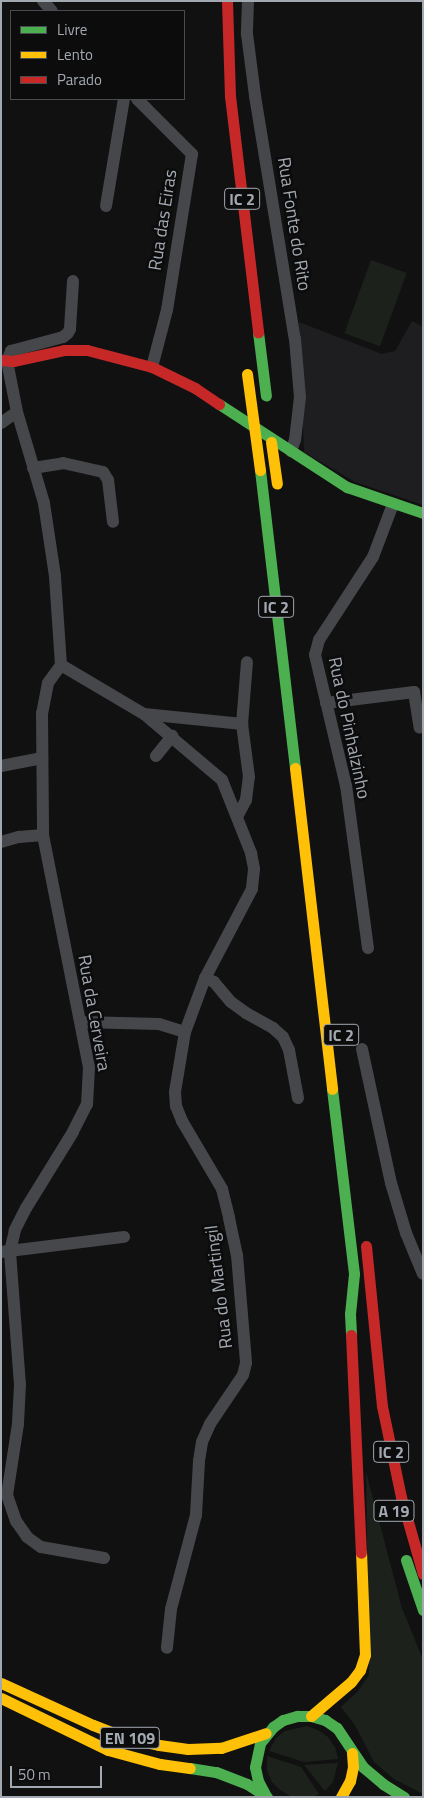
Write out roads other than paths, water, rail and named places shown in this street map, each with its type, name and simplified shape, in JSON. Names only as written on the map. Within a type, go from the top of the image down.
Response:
[{"type":"main road","name":"IC 2","points":[[227,1],[230,96],[266,401]]},
{"type":"main road","points":[[4,361],[64,350],[82,350],[101,353],[152,367],[195,388],[348,487],[423,513]]},
{"type":"main road","name":"IC 2","points":[[247,369],[354,1274]]},
{"type":"main road","points":[[269,425],[277,488]]},
{"type":"main road","name":"IC 2","points":[[365,1237],[375,1326],[378,1383],[386,1431],[423,1574]]},
{"type":"main road","points":[[354,1274],[364,1360]]},
{"type":"main road","points":[[312,1716],[351,1682],[360,1670],[365,1655],[350,1314],[354,1274]]},
{"type":"main road","points":[[375,1326],[380,1343],[392,1430],[404,1484],[423,1552]]},
{"type":"main road","name":"A 19","points":[[367,1376],[399,1535]]},
{"type":"main road","points":[[404,1551],[423,1610]]},
{"type":"main road","name":"EN 109","points":[[1,1683],[93,1726],[159,1745],[188,1749],[221,1748],[266,1733],[283,1720],[297,1716],[312,1716]]},
{"type":"main road","name":"EN 109","points":[[1,1698],[108,1750],[160,1764],[216,1772],[240,1780],[266,1795]]},
{"type":"main road","points":[[312,1716],[325,1720],[337,1728],[346,1739],[352,1753],[353,1767],[350,1781],[341,1797]]},
{"type":"main road","name":"EN 109","points":[[266,1733],[257,1753],[255,1767],[258,1781],[266,1795]]},
{"type":"main road","points":[[352,1753],[375,1778],[404,1797]]},
{"type":"street","name":"Rua Fonte do Rito","points":[[248,1],[247,34],[255,96],[295,339],[300,397],[295,440],[291,451]]},
{"type":"street","points":[[106,206],[124,100]]},
{"type":"street","name":"Rua das Eiras","points":[[139,100],[192,154],[167,310],[152,367]]},
{"type":"street","points":[[60,665],[55,576],[44,503],[4,361],[11,352],[63,337],[68,333],[70,329],[73,281]]},
{"type":"street","points":[[1,423],[17,412]]},
{"type":"street","points":[[33,468],[64,463],[102,472],[108,480],[113,522]]},
{"type":"street","name":"Rua do Pinhalzinho","points":[[368,948],[346,786],[315,655],[316,648],[373,557],[394,504]]},
{"type":"street","points":[[238,815],[246,800],[249,777],[242,724],[247,662]]},
{"type":"street","name":"Rua do Martingil","points":[[60,665],[144,714],[222,780],[238,815],[251,853],[254,869],[252,889],[205,978],[185,1032],[176,1076],[176,1106],[182,1121],[222,1190],[230,1218],[236,1255],[246,1363],[243,1375],[210,1424],[202,1442],[196,1515],[172,1608],[167,1648]]},
{"type":"street","name":"Rua da Cerveira","points":[[60,665],[48,683],[42,713],[42,835],[89,1067],[87,1104],[73,1132],[26,1208],[6,1252],[20,1384],[18,1424],[7,1495],[16,1521],[27,1537],[41,1547],[104,1558]]},
{"type":"street","points":[[326,703],[414,692],[420,728]]},
{"type":"street","points":[[144,714],[242,724]]},
{"type":"street","points":[[156,756],[172,736]]},
{"type":"street","points":[[1,766],[42,758]]},
{"type":"street","points":[[1,842],[19,837],[42,835]]},
{"type":"street","points":[[205,978],[214,982],[231,1002],[283,1036],[289,1050],[298,1098]]},
{"type":"street","points":[[81,1022],[159,1024],[185,1032]]},
{"type":"street","points":[[362,1049],[391,1183],[406,1233],[423,1274]]},
{"type":"street","points":[[6,1252],[124,1237]]}]
